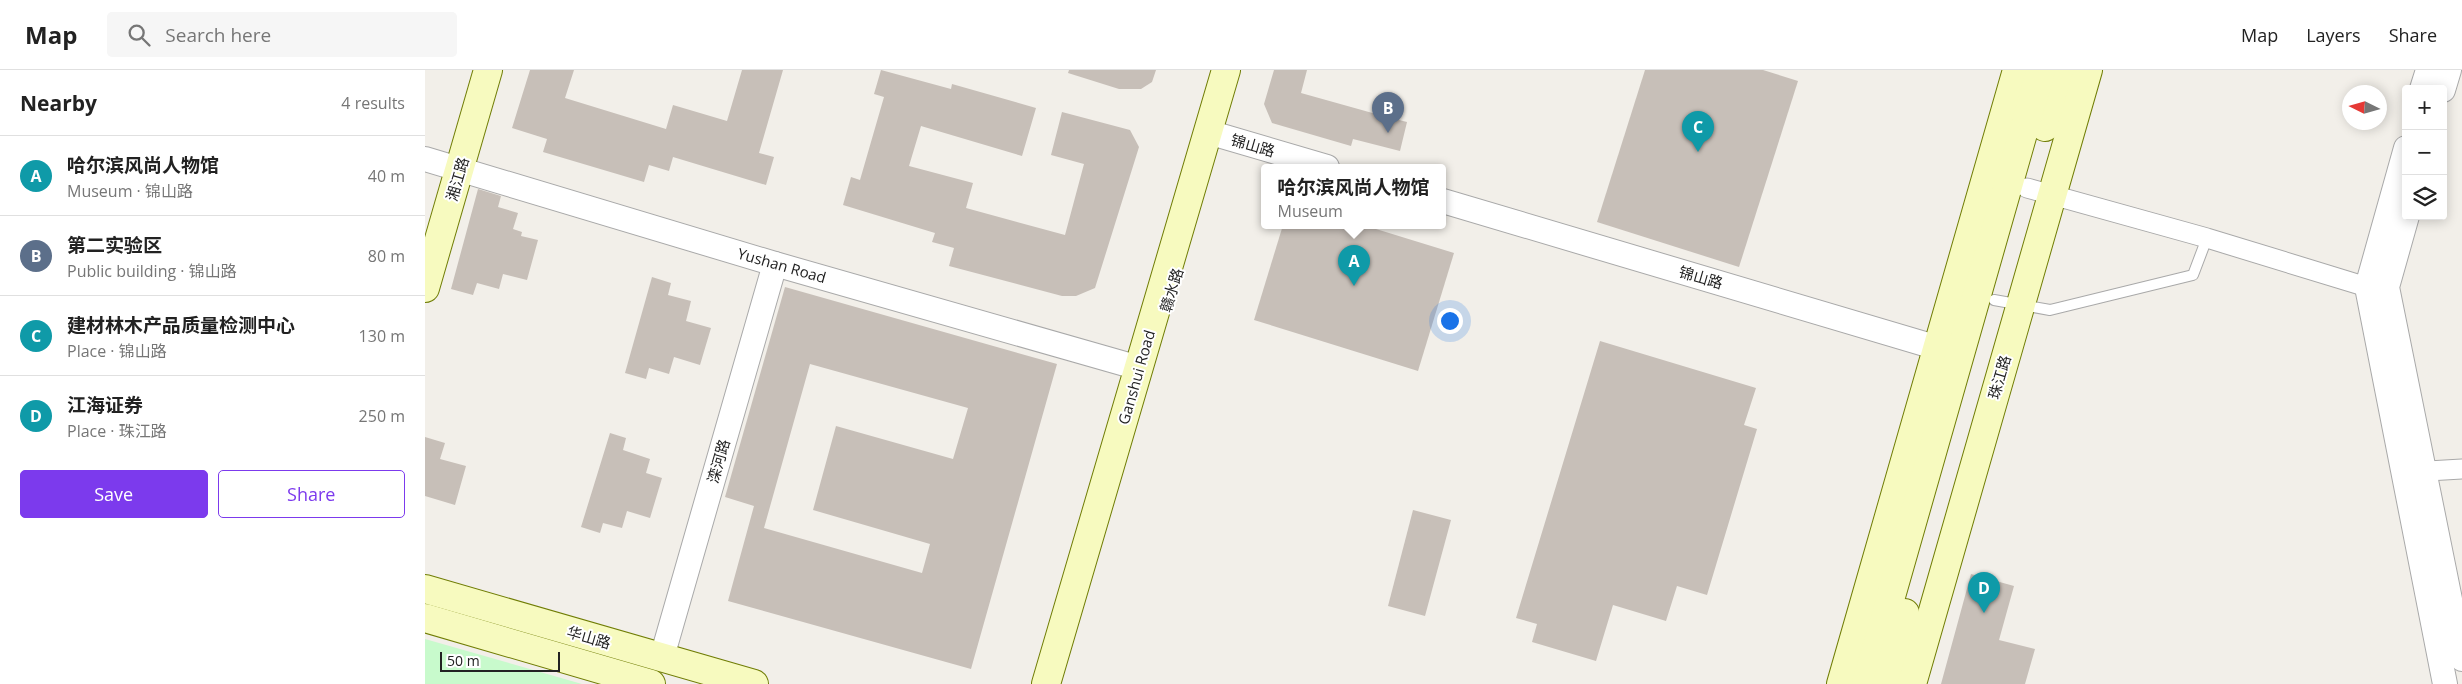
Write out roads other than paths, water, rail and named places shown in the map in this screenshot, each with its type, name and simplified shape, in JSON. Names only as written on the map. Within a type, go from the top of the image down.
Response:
[{"type":"main road","name":"湘江路","points":[[425,222],[471,70]]},
{"type":"main road","name":"湘江路","points":[[425,288],[442,164],[488,70]]},
{"type":"main road","name":"Ganshui Road","points":[[1046,684],[1139,368],[1213,134],[1226,70]]},
{"type":"main road","name":"赣水路","points":[[1057,684],[1213,134],[1236,70]]},
{"type":"main road","points":[[1866,684],[2017,70]]},
{"type":"main road","points":[[1841,684],[1948,350],[2041,70]]},
{"type":"main road","name":"珠江路","points":[[1912,684],[2007,303],[2039,191],[2061,70]]},
{"type":"main road","name":"珠江路","points":[[2039,191],[2088,70]]},
{"type":"main road","name":"珠江路","points":[[1887,684],[1897,640],[2007,303]]},
{"type":"main road","name":"华山路","points":[[425,589],[754,684]]},
{"type":"main road","name":"华山路","points":[[425,618],[651,684]]},
{"type":"street","points":[[2423,85],[2427,70]]},
{"type":"street","points":[[2444,85],[2449,70]]},
{"type":"street","name":"锦山路","points":[[1213,134],[1317,164]]},
{"type":"street","points":[[2402,162],[2367,287],[2462,659]]},
{"type":"street","name":"Yushan Road","points":[[442,164],[775,264],[1139,368]]},
{"type":"street","points":[[2039,191],[2207,238],[2367,287]]},
{"type":"street","name":"锦山路","points":[[1446,202],[1948,350]]},
{"type":"street","points":[[2406,220],[2387,287],[2445,684]]},
{"type":"street","name":"滦河路","points":[[662,657],[775,264]]},
{"type":"street","points":[[2413,472],[2462,469]]},
{"type":"lane","points":[[2007,303],[2050,310],[2193,275],[2207,238]]},
{"type":"place","name":"第二实验区","points":[[1388,133]]},
{"type":"place","name":"建材林木产品质量检测中心","points":[[1698,152]]},
{"type":"place","name":"哈尔滨风尚人物馆","points":[[1354,286]]},
{"type":"place","name":"江海证券","points":[[1984,613]]}]
